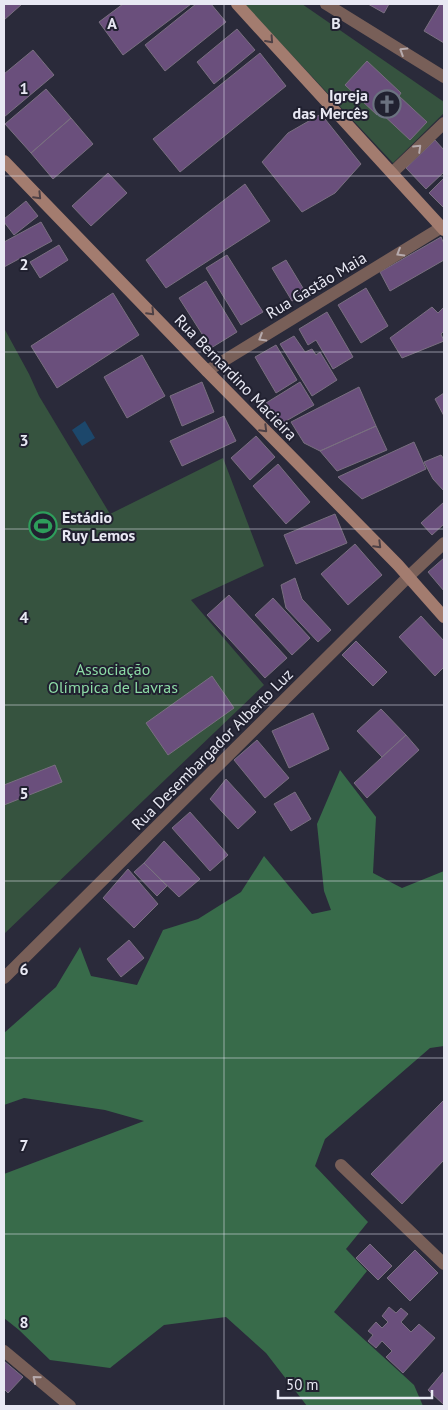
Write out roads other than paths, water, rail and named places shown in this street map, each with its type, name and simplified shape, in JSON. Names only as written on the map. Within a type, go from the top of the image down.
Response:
[{"type":"main road","points":[[237,4],[443,229]]},
{"type":"main road","name":"Rua Bernardino Macieira","points":[[5,165],[408,577],[444,617]]},
{"type":"street","points":[[326,4],[444,77]]},
{"type":"street","points":[[392,173],[444,123]]},
{"type":"street","name":"Rua Gastão Maia","points":[[207,371],[443,229]]},
{"type":"street","name":"Rua Desembargador Alberto Luz","points":[[4,978],[444,543]]},
{"type":"street","points":[[341,1165],[444,1264]]},
{"type":"street","points":[[4,1351],[70,1406]]},
{"type":"water","points":[[85,421],[95,438],[82,446],[72,430]]},
{"type":"place","name":"Igreja das Mercês","points":[[387,104]]},
{"type":"place","name":"Estádio Ruy Lemos","points":[[43,526]]},
{"type":"park label","name":"Associação Olímpica de Lavras","points":[[113,678]]}]
